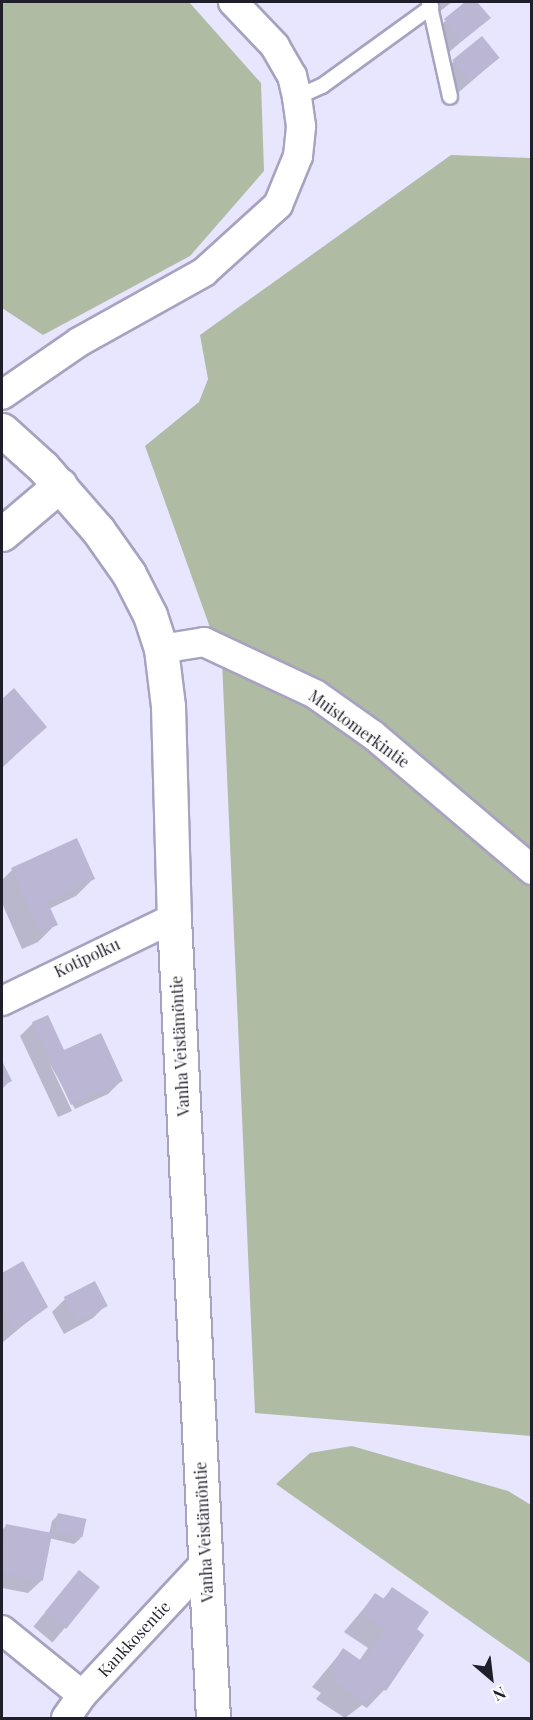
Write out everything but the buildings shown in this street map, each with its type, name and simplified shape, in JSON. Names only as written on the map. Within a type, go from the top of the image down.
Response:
[{"type":"street","points":[[2,395],[79,342],[204,272],[278,205],[298,156],[301,126],[297,97],[292,76],[275,46],[233,2]]},
{"type":"street","name":"Vanha Veistämöntie","points":[[2,430],[60,485],[129,574],[150,615],[161,649],[168,706],[174,918],[213,1719]]},
{"type":"street","points":[[2,534],[60,485]]},
{"type":"street","name":"Muistomerkintie","points":[[161,649],[204,642],[315,694],[373,735],[531,870]]},
{"type":"street","name":"Kotipolku","points":[[2,1001],[174,918]]},
{"type":"street","name":"Kankkosentie","points":[[66,1719],[82,1695],[205,1563]]},
{"type":"street","points":[[2,1630],[82,1695]]},
{"type":"lane","points":[[297,97],[322,86],[430,4],[450,97]]},
{"type":"green space","points":[[2,2],[189,2],[261,83],[264,171],[190,256],[43,335],[2,308]]},
{"type":"green space","points":[[451,155],[531,158],[531,1436],[255,1413],[222,661],[145,446],[199,402],[208,379],[200,335]]},
{"type":"green space","points":[[352,1446],[508,1491],[531,1505],[531,1664],[276,1484],[310,1453]]}]
